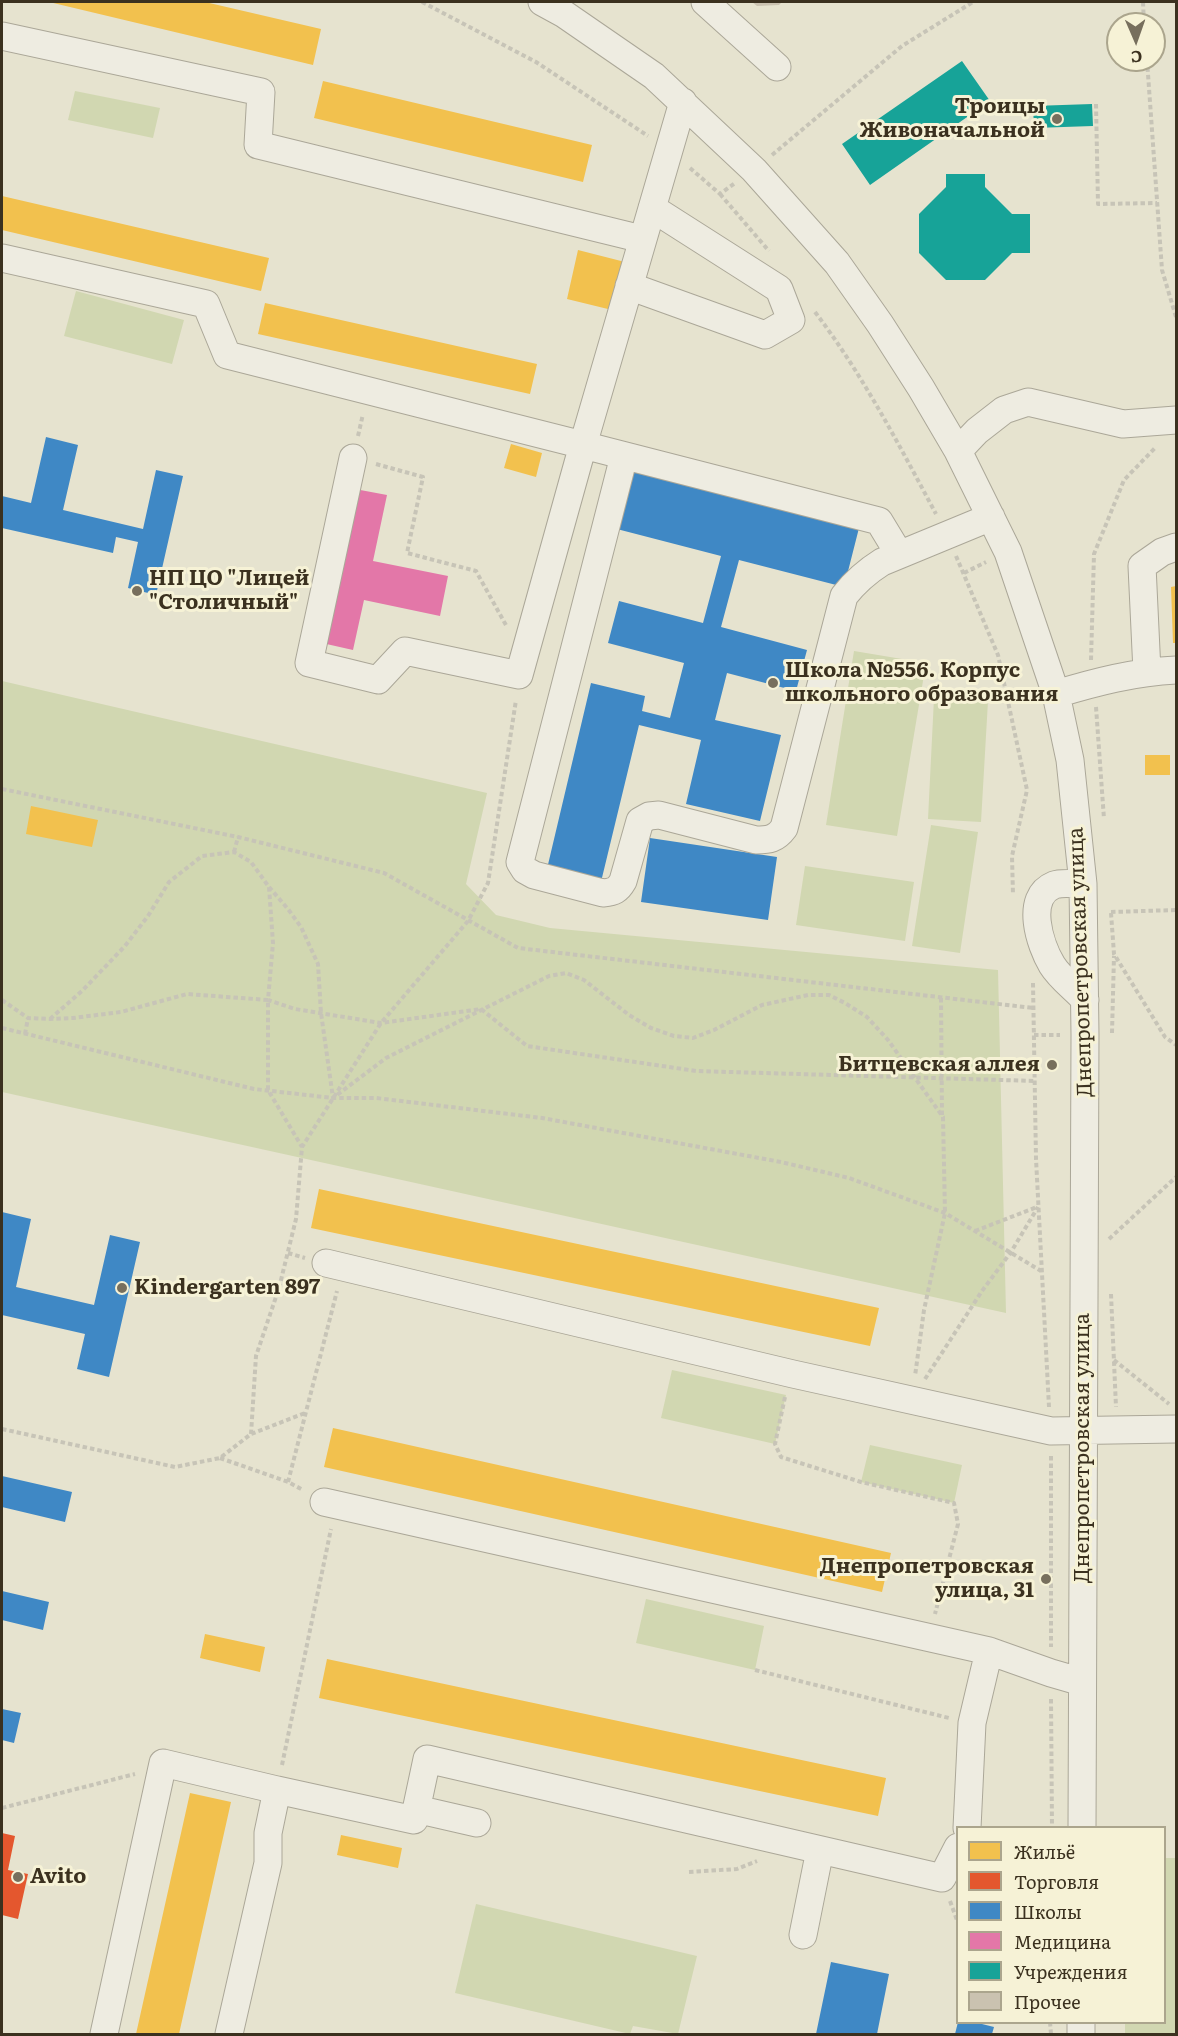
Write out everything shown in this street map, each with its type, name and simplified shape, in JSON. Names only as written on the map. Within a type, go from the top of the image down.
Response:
[{"type":"street","points":[[705,2],[777,67]]},
{"type":"street","name":"Днепропетровская улица","points":[[560,6],[654,76],[683,102],[754,170],[837,262],[886,333],[958,451],[1008,552],[1056,694],[1070,760],[1083,884],[1085,1000],[1082,1826]]},
{"type":"street","points":[[2,36],[261,92],[258,145],[642,239]]},
{"type":"street","points":[[524,659],[583,445],[683,102]]},
{"type":"street","points":[[629,285],[765,335],[790,320],[779,289],[652,208]]},
{"type":"street","points":[[2,258],[206,304],[227,355],[879,521],[899,554]]},
{"type":"street","points":[[958,451],[977,431],[1004,410],[1028,402],[1123,424],[1169,431]]},
{"type":"street","points":[[624,456],[520,862],[525,870],[534,875],[603,893],[613,892],[619,887],[640,821],[649,816],[659,815],[756,840],[769,840],[778,836],[784,828],[844,596],[867,571],[899,554],[991,517]]},
{"type":"street","points":[[353,458],[309,663],[378,680],[405,651],[524,659],[574,652]]},
{"type":"street","points":[[1147,672],[1142,566],[1161,552],[1176,547]]},
{"type":"street","points":[[1056,694],[1094,682],[1147,672],[1176,670]]},
{"type":"street","points":[[1083,884],[1055,884],[1043,893],[1037,908],[1038,933],[1053,966],[1085,1000]]},
{"type":"street","points":[[335,1265],[793,1374],[1051,1431],[1176,1429]]},
{"type":"street","points":[[330,1503],[989,1651],[1051,1674],[1082,1682]]},
{"type":"street","points":[[967,1826],[972,1724],[989,1651]]},
{"type":"street","points":[[104,2034],[163,1763],[414,1820],[427,1759],[942,1878],[956,1848]]},
{"type":"street","points":[[229,2034],[268,1863],[268,1833],[277,1790]]},
{"type":"street","points":[[416,1809],[477,1823]]},
{"type":"street","points":[[803,1935],[808,1847]]},
{"type":"path","points":[[1148,72],[1162,270],[1176,317]]},
{"type":"path","points":[[1096,105],[1098,204],[1157,203]]},
{"type":"path","points":[[720,194],[771,254]]},
{"type":"path","points":[[811,306],[849,359],[947,535],[998,655],[1027,790],[1012,856],[1013,902]]},
{"type":"path","points":[[251,1434],[256,1356],[279,1288],[296,1219],[302,1147],[381,1023],[468,921],[488,883],[524,659],[477,571],[407,553],[423,477],[353,458],[369,391]]},
{"type":"path","points":[[1104,820],[1090,652],[1094,554],[1125,480],[1169,431]]},
{"type":"path","points":[[2,789],[238,837],[384,873],[518,948],[1034,1008],[1032,977]]},
{"type":"path","points":[[234,852],[238,837]]},
{"type":"path","points":[[50,1019],[82,991],[125,946],[148,916],[169,882],[202,856],[234,852],[251,862],[288,909],[301,927],[318,963],[321,1013],[333,1098]]},
{"type":"path","points":[[269,887],[273,944],[268,1000],[268,1090],[302,1147]]},
{"type":"path","points":[[1110,900],[1114,954],[1165,1036],[1176,1045]]},
{"type":"path","points":[[1111,912],[1176,910]]},
{"type":"path","points":[[333,1098],[386,1058],[549,976],[566,973],[584,980],[629,1015],[651,1028],[674,1036],[693,1038],[714,1030],[762,1005],[808,995],[829,995],[867,1017],[888,1040],[942,1117]]},
{"type":"path","points":[[829,985],[829,995]]},
{"type":"path","points":[[2,1000],[28,1018],[50,1019],[121,1012],[187,994],[268,1000],[295,1009],[381,1023],[481,1009],[527,1046],[696,1071],[1035,1081]]},
{"type":"path","points":[[912,1400],[924,1310],[945,1212],[941,998]]},
{"type":"path","points":[[25,1034],[28,1018]]},
{"type":"path","points":[[2,1028],[254,1089],[333,1098],[376,1098],[542,1118],[782,1162],[849,1178],[945,1212],[1041,1271]]},
{"type":"path","points":[[1034,1035],[1066,1035]]},
{"type":"path","points":[[1110,1249],[1109,1238],[1176,1177]]},
{"type":"path","points":[[912,1400],[982,1292],[1011,1252],[1038,1207],[975,1231]]},
{"type":"path","points":[[288,1482],[305,1413],[335,1265]]},
{"type":"path","points":[[1111,1293],[1117,1431]]},
{"type":"path","points":[[1114,1360],[1176,1411]]},
{"type":"path","points":[[793,1374],[775,1444],[781,1457],[861,1482],[954,1503],[958,1524],[929,1638]]},
{"type":"path","points":[[2,1429],[175,1467],[220,1458],[251,1434],[305,1413]]},
{"type":"path","points":[[220,1458],[288,1482],[330,1503],[284,1754]]},
{"type":"path","points":[[755,1670],[972,1724]]},
{"type":"path","points":[[2,1808],[136,1773],[163,1763]]},
{"type":"path","points":[[689,1872],[737,1869],[808,1847]]},
{"type":"green space","points":[[75,91],[160,108],[153,138],[68,120]]},
{"type":"green space","points":[[76,291],[184,320],[172,364],[64,336]]},
{"type":"green space","points":[[854,651],[926,663],[897,836],[826,825]]},
{"type":"green space","points":[[2,681],[487,793],[466,884],[496,915],[550,928],[998,970],[1006,1313],[2,1092]]},
{"type":"green space","points":[[934,698],[988,701],[981,822],[928,819]]},
{"type":"green space","points":[[931,825],[978,832],[960,953],[912,946]]},
{"type":"green space","points":[[805,866],[914,882],[905,941],[796,925]]},
{"type":"green space","points":[[672,1370],[786,1395],[775,1444],[661,1418]]},
{"type":"green space","points":[[870,1445],[962,1465],[954,1503],[861,1482]]},
{"type":"green space","points":[[646,1599],[764,1626],[755,1670],[636,1643]]},
{"type":"green space","points":[[1166,1858],[1176,1858],[1176,2034],[1125,2034],[1125,2024],[1166,2024]]},
{"type":"green space","points":[[476,1904],[697,1956],[678,2034],[633,2026],[630,2034],[455,1993]]},
{"type":"building: Жильё","points":[[49,2],[205,2],[321,29],[313,65]]},
{"type":"building: Жильё","points":[[323,81],[592,145],[583,182],[314,118]]},
{"type":"building: Жильё","points":[[2,196],[269,258],[261,291],[2,230]]},
{"type":"building: Жильё","points":[[578,250],[625,262],[612,310],[567,299]]},
{"type":"building: Жильё","points":[[265,303],[537,364],[530,394],[258,334]]},
{"type":"building: Жильё","points":[[511,444],[542,453],[536,477],[504,468]]},
{"type":"building: Жильё","points":[[1176,586],[1176,643],[1173,643],[1171,587]]},
{"type":"building: Жильё","points":[[1145,755],[1170,755],[1170,775],[1145,775]]},
{"type":"building: Жильё","points":[[31,806],[98,820],[92,847],[26,834]]},
{"type":"building: Жильё","points":[[319,1189],[879,1308],[870,1346],[311,1228]]},
{"type":"building: Жильё","points":[[333,1428],[891,1553],[882,1592],[324,1467]]},
{"type":"building: Жильё","points":[[205,1634],[265,1647],[260,1672],[200,1658]]},
{"type":"building: Жильё","points":[[327,1659],[886,1778],[878,1816],[319,1698]]},
{"type":"building: Жильё","points":[[190,1793],[231,1802],[179,2034],[136,2034]]},
{"type":"building: Жильё","points":[[341,1835],[402,1848],[398,1868],[337,1855]]},
{"type":"building: Торговля","points":[[2,1833],[15,1836],[8,1870],[28,1874],[18,1919],[2,1915]]},
{"type":"building: Школы","points":[[46,437],[78,445],[63,510],[143,529],[156,470],[183,476],[156,595],[128,588],[138,542],[116,537],[113,553],[2,528],[2,496],[31,503]]},
{"type":"building: Школы","points":[[629,469],[859,528],[844,587],[739,560],[721,627],[807,650],[796,691],[727,673],[715,720],[781,735],[760,821],[686,804],[701,740],[639,725],[600,886],[546,873],[591,683],[645,696],[642,711],[670,718],[684,663],[608,643],[619,601],[703,623],[721,556],[613,528]]},
{"type":"building: Школы","points":[[650,838],[777,857],[768,920],[641,902]]},
{"type":"building: Школы","points":[[2,1212],[31,1219],[16,1287],[94,1305],[110,1235],[140,1242],[109,1377],[77,1369],[85,1334],[2,1315]]},
{"type":"building: Школы","points":[[2,1476],[72,1492],[65,1522],[2,1507]]},
{"type":"building: Школы","points":[[2,1591],[49,1602],[43,1630],[2,1620]]},
{"type":"building: Школы","points":[[2,1709],[21,1713],[14,1743],[2,1740]]},
{"type":"building: Школы","points":[[831,1962],[889,1974],[877,2034],[816,2034]]},
{"type":"building: Школы","points":[[958,2024],[982,2024],[994,2027],[992,2034],[955,2034]]},
{"type":"building: Медицина","points":[[355,489],[387,495],[373,561],[448,576],[440,616],[364,600],[353,650],[322,643]]},
{"type":"building: Учреждения","points":[[962,61],[990,101],[870,185],[842,144]]},
{"type":"building: Учреждения","points":[[1092,104],[1093,126],[1034,128],[1033,106]]},
{"type":"building: Учреждения","points":[[946,174],[985,174],[985,187],[1012,214],[1030,214],[1030,253],[1012,253],[985,280],[946,280],[919,253],[919,214],[946,187]]},
{"type":"building: Прочее","points":[[752,2],[782,2],[779,5],[757,6]]},
{"type":"place","name":"Троицы Живоначальной","points":[[1057,119]]},
{"type":"place","name":"НП ЦО \"Лицей \"Столичный\"","points":[[137,591]]},
{"type":"place","name":"Школа №556. Корпус школьного образования","points":[[773,683]]},
{"type":"place","name":"Битцевская аллея","points":[[1052,1065]]},
{"type":"place","name":"Kindergarten 897","points":[[122,1288]]},
{"type":"place","name":"Днепропетровская улица, 31","points":[[1046,1579]]},
{"type":"place","name":"Avito","points":[[18,1877]]}]
